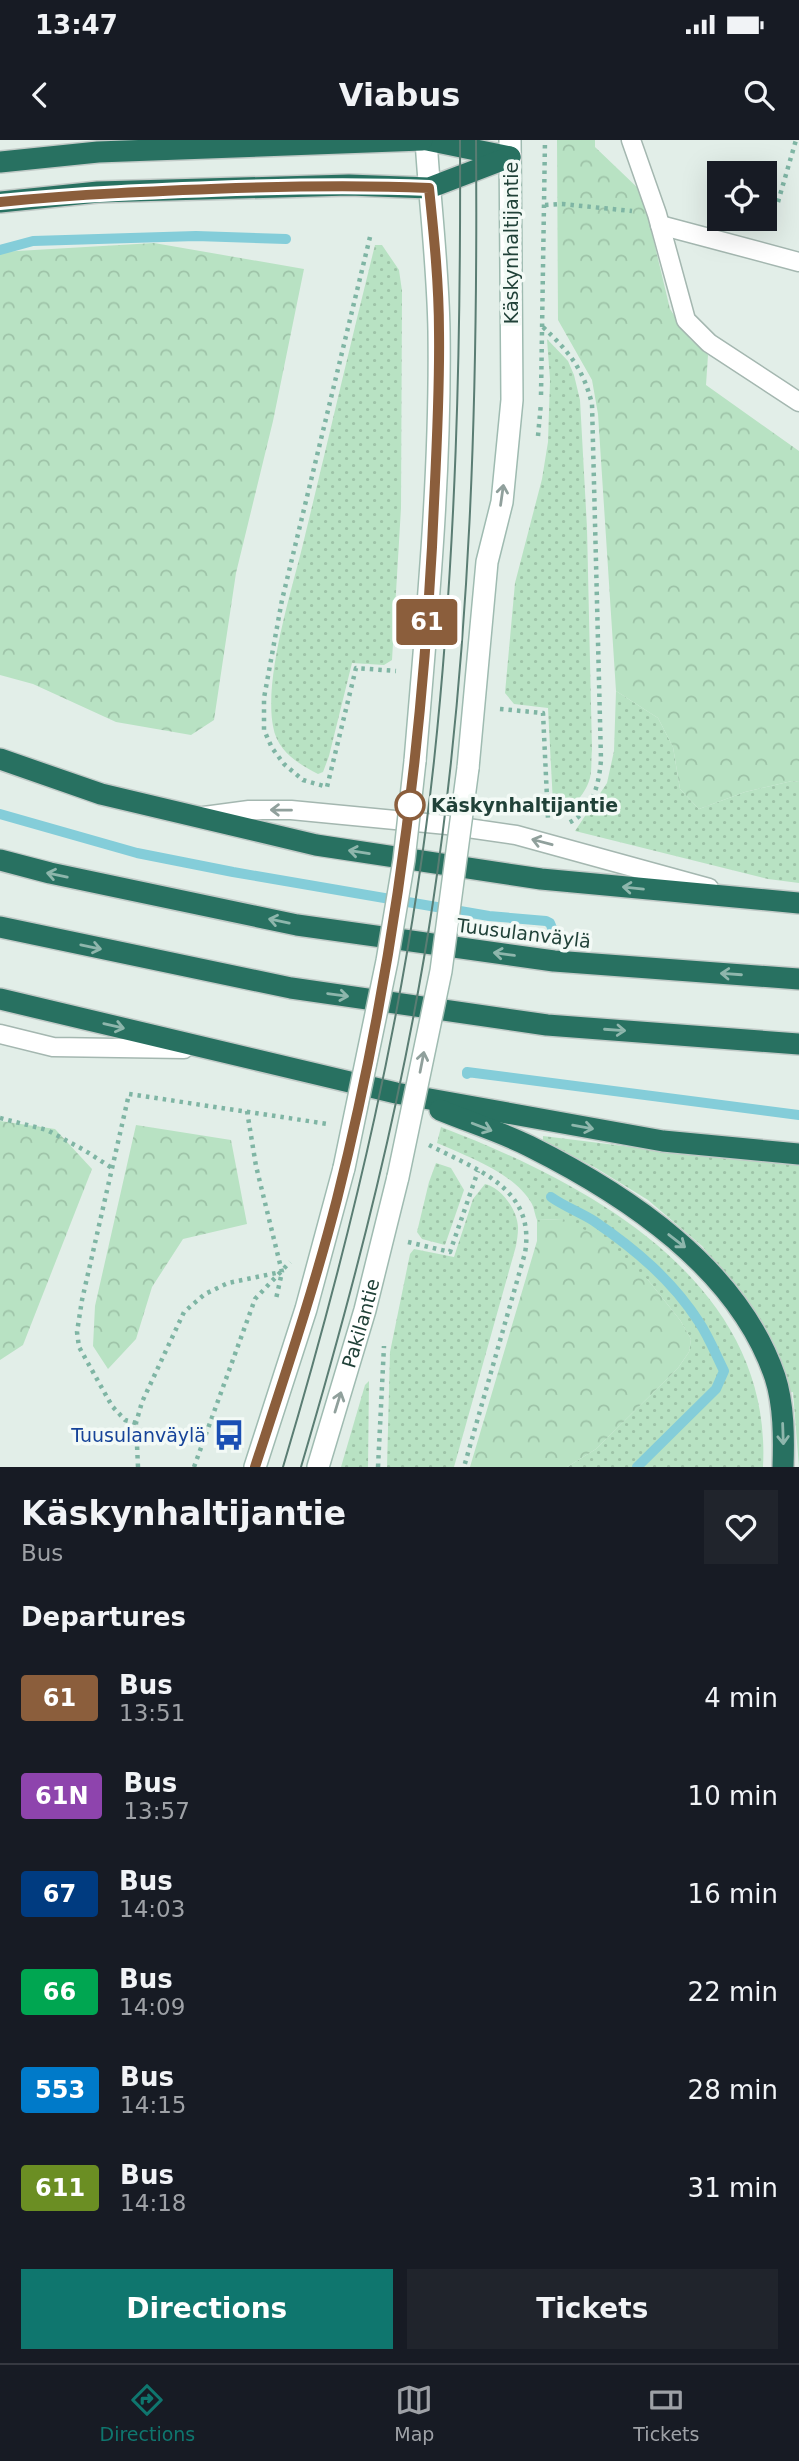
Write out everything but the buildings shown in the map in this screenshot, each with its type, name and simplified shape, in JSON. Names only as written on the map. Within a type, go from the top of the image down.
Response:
[{"type":"highway","points":[[0,162],[98,152],[425,140],[510,148]]},
{"type":"highway","points":[[0,202],[98,192],[349,185],[429,188],[510,148]]},
{"type":"highway","points":[[0,759],[101,794],[316,845],[541,879],[799,903]]},
{"type":"highway","name":"Tuusulanväylä","points":[[0,860],[297,925],[554,961],[799,979]]},
{"type":"highway","points":[[0,927],[291,988],[547,1025],[799,1044]]},
{"type":"highway","points":[[0,999],[396,1093],[663,1141],[799,1154]]},
{"type":"highway","points":[[396,1093],[527,1144],[591,1179],[640,1212],[693,1254],[736,1304],[762,1345],[776,1380],[784,1430],[783,1467]]},
{"type":"main road","points":[[255,1467],[306,1309],[344,1168],[387,961],[404,860],[429,590],[437,449],[439,331],[436,255],[425,140]]},
{"type":"main road","name":"Käskynhaltijantie","points":[[398,1177],[440,971],[468,768],[487,562],[502,502],[510,423],[510,148]]},
{"type":"main road","name":"Pakilantie","points":[[318,1467],[365,1310],[398,1177]]},
{"type":"lane","points":[[631,140],[659,220],[686,320],[709,343],[799,402]]},
{"type":"lane","points":[[659,220],[799,262]]},
{"type":"lane","points":[[198,817],[249,810],[291,810],[447,825],[516,835],[750,899]]},
{"type":"lane","points":[[0,1034],[53,1047],[213,1049]]},
{"type":"path","points":[[778,202],[796,140]]},
{"type":"path","points":[[545,205],[562,204],[659,220]]},
{"type":"path","points":[[370,237],[282,600],[268,672],[264,698],[264,730],[272,748],[284,764],[303,780],[327,787],[356,668],[401,671]]},
{"type":"path","points":[[496,709],[542,713],[548,823],[569,824],[584,811],[593,797],[599,783],[601,760],[592,404],[580,369],[570,354],[543,327]]},
{"type":"path","points":[[130,1094],[77,1332],[79,1347],[112,1406],[125,1420],[136,1423]]},
{"type":"path","points":[[247,1111],[256,1166],[282,1272],[276,1299]]},
{"type":"path","points":[[0,1118],[47,1130],[112,1168]]},
{"type":"path","points":[[405,1241],[450,1252],[478,1171]]},
{"type":"path","points":[[138,1467],[136,1423],[142,1402],[184,1312],[205,1294],[228,1283],[282,1272]]},
{"type":"path","points":[[194,1467],[255,1299],[282,1272]]},
{"type":"path","points":[[378,1467],[384,1345]]},
{"type":"green space","points":[[557,140],[595,140],[595,147],[642,192],[670,309],[690,339],[708,355],[706,385],[799,451],[799,782],[792,781],[745,792],[699,809],[680,789],[673,747],[658,718],[616,691],[598,414],[592,380],[558,320]]},
{"type":"green space","points":[[154,243],[304,269],[273,421],[236,573],[214,720],[191,735],[116,722],[33,684],[0,675],[0,252]]},
{"type":"green space","points":[[375,245],[382,245],[399,270],[402,291],[401,508],[392,660],[384,665],[352,663],[329,756],[323,772],[318,774],[296,761],[283,749],[275,735],[271,706],[272,684],[286,610]]},
{"type":"green space","points":[[547,339],[568,361],[580,400],[587,528],[591,772],[581,795],[572,805],[561,809],[555,809],[553,804],[548,708],[514,704],[505,693],[515,583],[542,479],[548,442],[550,380]]},
{"type":"green space","points":[[616,691],[658,718],[673,747],[680,789],[699,809],[745,792],[792,781],[799,782],[799,883],[768,879],[575,831],[607,783],[614,751]]},
{"type":"green space","points":[[0,1121],[55,1129],[92,1169],[23,1345],[0,1360]]},
{"type":"green space","points":[[136,1125],[231,1140],[247,1224],[183,1239],[152,1287],[136,1339],[108,1369],[93,1346],[95,1306]]},
{"type":"green space","points":[[441,1127],[556,1178],[611,1211],[662,1249],[705,1293],[738,1344],[758,1402],[763,1467],[567,1467],[596,1449],[678,1368],[689,1352],[691,1339],[680,1320],[648,1280],[563,1219],[537,1220],[532,1204],[515,1184],[490,1167],[437,1143]]},
{"type":"green space","points":[[543,1136],[799,1164],[799,1467],[793,1392],[788,1393],[745,1298],[702,1246],[648,1200],[596,1168],[543,1141]]},
{"type":"green space","points":[[436,1163],[451,1168],[464,1190],[445,1245],[422,1239],[417,1232]]},
{"type":"green space","points":[[485,1184],[497,1190],[508,1201],[517,1221],[518,1235],[454,1467],[387,1467],[390,1352],[410,1254],[414,1249],[454,1257],[473,1199]]},
{"type":"green space","points":[[563,1219],[605,1240],[648,1280],[680,1320],[691,1339],[689,1352],[678,1368],[596,1449],[567,1467],[470,1467],[537,1241],[537,1220]]},
{"type":"green space","points":[[369,1381],[368,1467],[341,1467],[365,1385]]},
{"type":"waterway","points":[[0,250],[33,241],[196,236],[286,239]]},
{"type":"waterway","points":[[0,814],[137,853],[489,916],[546,921],[552,928]]},
{"type":"waterway","points":[[467,1074],[799,1115]]},
{"type":"waterway","points":[[551,1197],[609,1232],[665,1279],[699,1322],[724,1371],[716,1389],[637,1467]]},
{"type":"tram line","points":[[283,1467],[332,1293],[375,1117],[423,851],[441,684],[452,529],[458,373],[460,140]]},
{"type":"tram line","points":[[301,1467],[341,1327],[393,1116],[421,974],[446,807],[470,522],[476,140]]},
{"type":"bus line","name":"61","points":[[0,202],[98,192],[349,185],[429,188],[436,255],[439,331],[437,449],[428,614],[404,860],[387,961],[337,1200],[306,1309],[255,1467]]},
{"type":"place","name":"Käskynhaltijantie","points":[[410,805]]},
{"type":"place","name":"Tuusulanväylä","points":[[229,1435]]}]
